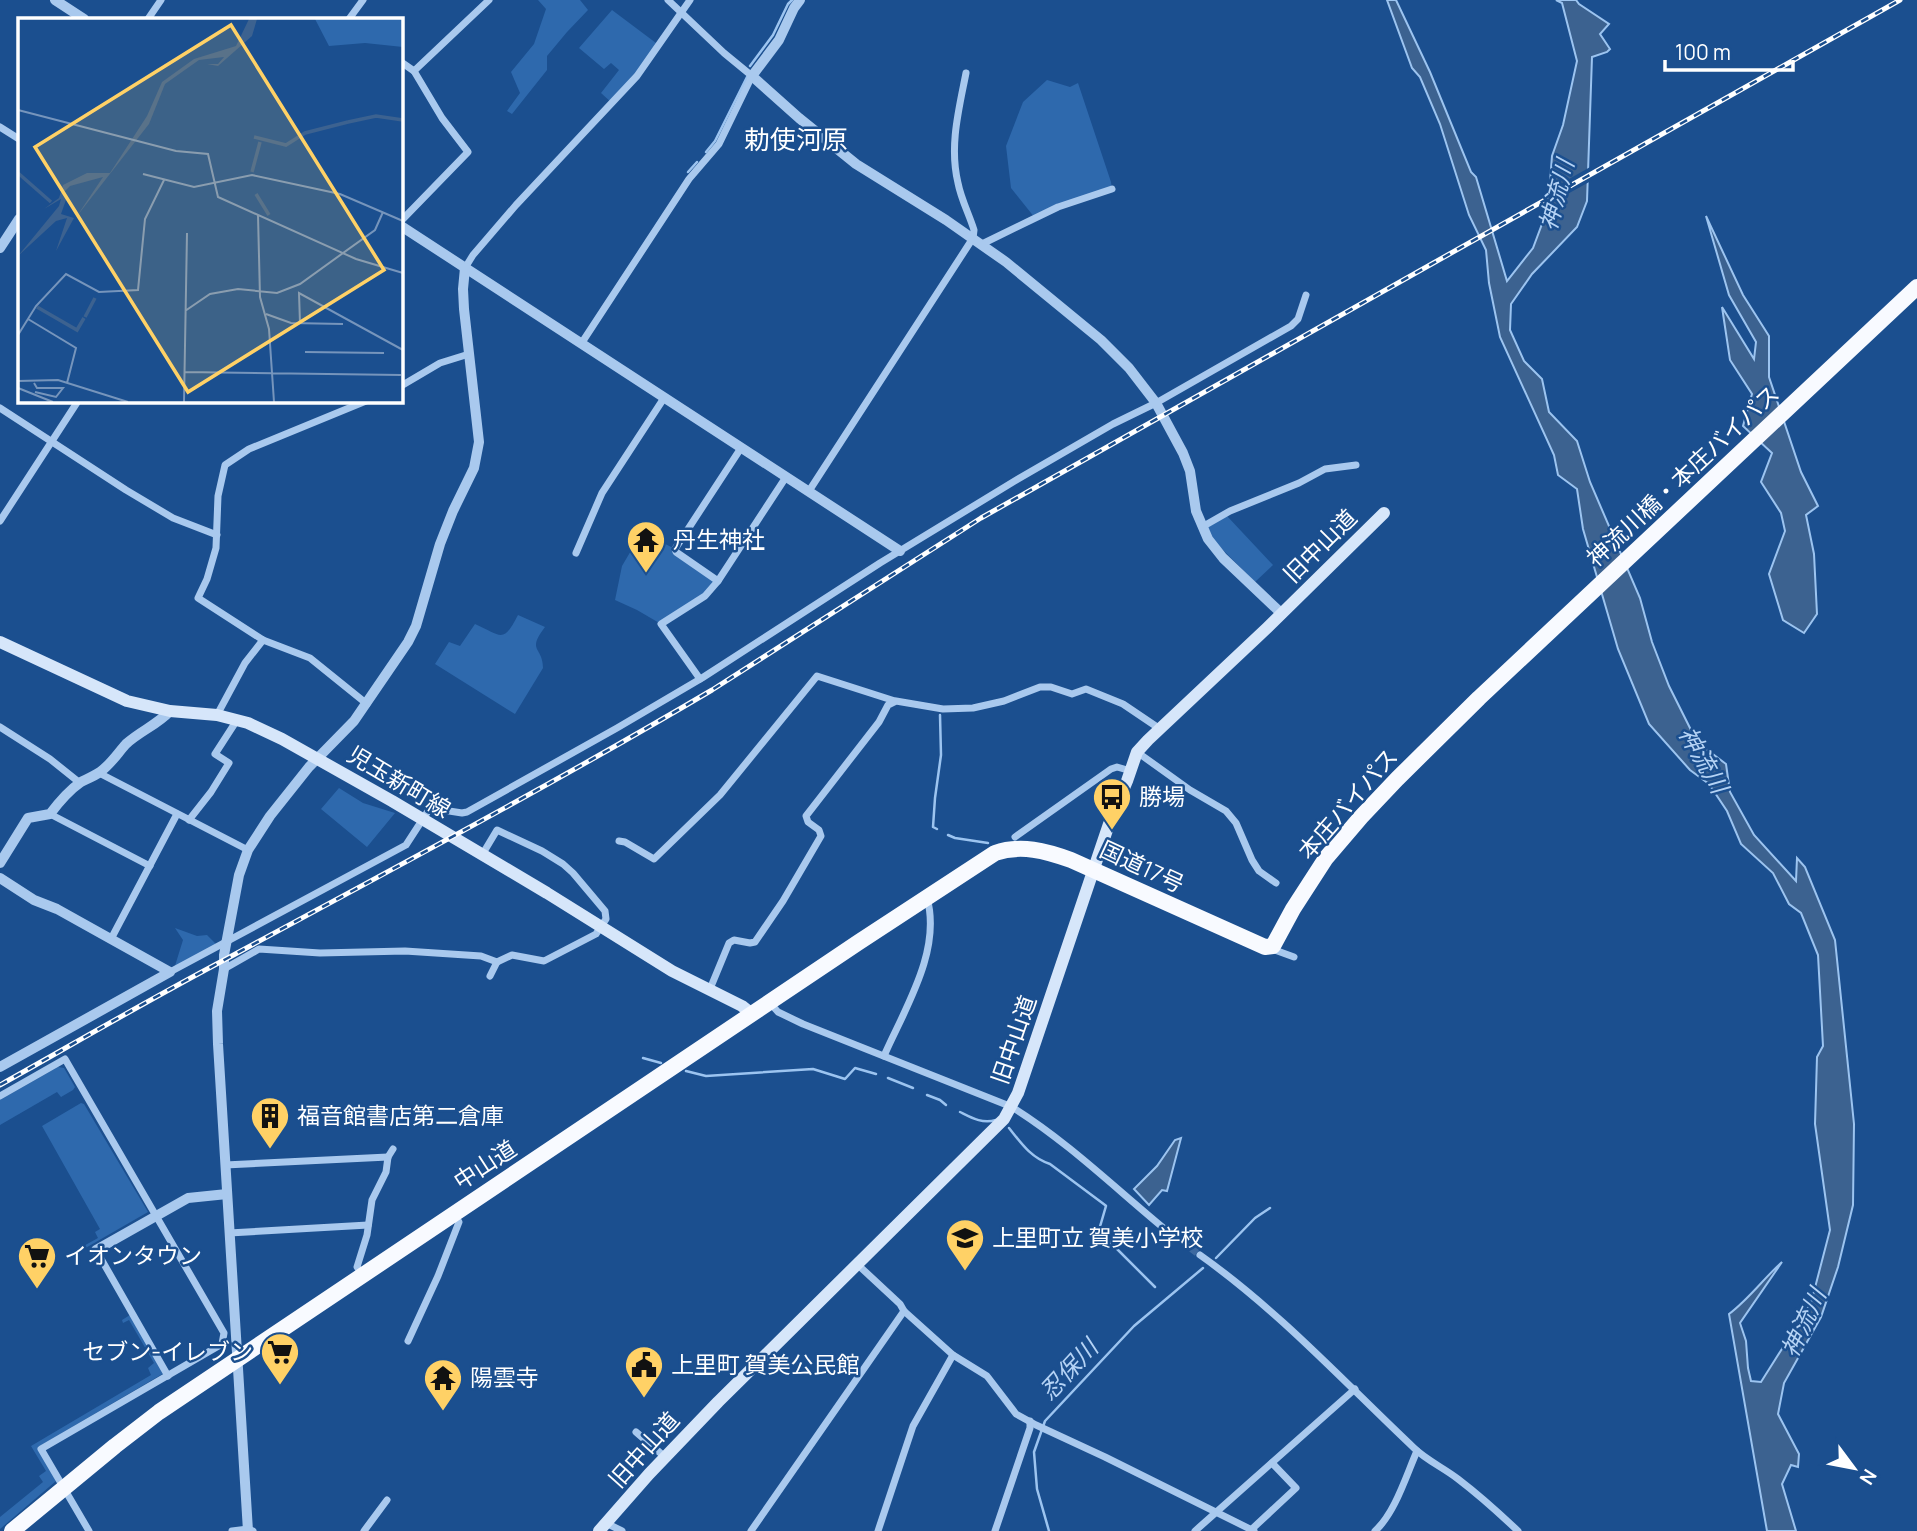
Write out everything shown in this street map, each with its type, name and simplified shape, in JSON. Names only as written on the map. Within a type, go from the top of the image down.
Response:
[{"type":"highway","name":"神流川橋・本庄バイパス","points":[[1479,698],[1917,287]]},
{"type":"highway","name":"本庄バイパス","points":[[1265,947],[1275,945],[1293,909],[1326,858],[1352,827],[1479,698]]},
{"type":"highway","name":"国道17号","points":[[995,853],[1016,849],[1046,851],[1265,947]]},
{"type":"highway","name":"中山道","points":[[12,1531],[159,1412],[995,853]]},
{"type":"main road","name":"旧中山道","points":[[603,1527],[718,1402],[992,1132],[1012,1107],[1113,811],[1137,752],[1384,513]]},
{"type":"main road","name":"児玉新町線","points":[[0,642],[127,701],[170,711],[217,715],[273,734],[482,855],[672,971],[742,1006],[752,1014]]},
{"type":"street","points":[[54,0],[82,18]]},
{"type":"street","points":[[149,18],[161,0]]},
{"type":"street","points":[[350,18],[363,0]]},
{"type":"street","points":[[414,71],[489,0]]},
{"type":"street","points":[[668,0],[724,53],[849,159],[978,241],[1034,283],[1101,340],[1129,368],[1156,403],[1184,453],[1190,471],[1196,511],[1208,539],[1223,558],[1282,614]]},
{"type":"street","points":[[232,1531],[250,1530],[235,1338],[217,1011],[224,970],[223,955],[239,875],[248,850],[270,817],[317,758],[367,704],[416,626],[440,544],[474,468],[479,442],[463,289],[465,268],[516,205],[637,76],[691,0]]},
{"type":"street","points":[[581,344],[689,179],[719,144],[752,76],[779,40],[800,0]]},
{"type":"street","points":[[402,63],[414,71],[468,152],[402,219]]},
{"type":"street","points":[[966,73],[954,131],[957,183],[978,241]]},
{"type":"street","points":[[0,127],[18,138]]},
{"type":"street","points":[[808,491],[978,241],[1058,207],[1112,189]]},
{"type":"street","points":[[0,248],[18,221]]},
{"type":"street","points":[[402,227],[900,551]]},
{"type":"street","points":[[0,1067],[227,939],[406,845],[432,808],[467,812],[700,679],[900,551],[1041,466],[1295,324],[1306,295]]},
{"type":"street","points":[[402,385],[440,363],[469,354]]},
{"type":"street","points":[[576,553],[602,493],[664,398]]},
{"type":"street","points":[[0,521],[77,402]]},
{"type":"street","points":[[364,402],[249,450],[225,465],[218,496],[216,548],[198,598],[263,640],[310,657],[367,704]]},
{"type":"street","points":[[0,408],[173,518],[217,535]]},
{"type":"street","points":[[718,581],[675,549],[741,448]]},
{"type":"street","points":[[1202,527],[1230,511],[1299,483],[1325,469],[1356,465]]},
{"type":"street","points":[[700,679],[661,624],[705,596],[718,581],[786,477]]},
{"type":"street","points":[[217,715],[244,663],[263,640]]},
{"type":"street","points":[[619,841],[654,859],[720,794],[817,676],[896,701],[943,709],[972,708],[1004,701],[1040,687],[1051,687],[1072,694],[1086,689],[1123,704],[1160,729]]},
{"type":"street","points":[[710,989],[729,943],[734,940],[752,944],[757,941],[821,838],[820,831],[808,822],[806,816],[888,705],[896,701]]},
{"type":"street","points":[[50,814],[62,797],[99,773],[127,744],[170,711]]},
{"type":"street","points":[[189,820],[229,764],[215,754],[237,720]]},
{"type":"street","points":[[0,727],[50,759],[80,783]]},
{"type":"street","points":[[1137,752],[1190,790],[1226,811],[1236,823],[1259,871],[1276,883]]},
{"type":"street","points":[[1015,837],[1111,769],[1117,766],[1130,771]]},
{"type":"street","points":[[99,773],[248,850]]},
{"type":"street","points":[[0,863],[28,818],[50,814],[150,866]]},
{"type":"street","points":[[111,939],[177,814]]},
{"type":"street","points":[[482,855],[497,830],[542,851],[573,873],[606,914],[606,919],[596,934],[544,961],[512,955],[497,962],[490,976]]},
{"type":"street","points":[[0,878],[34,900],[57,909],[170,971]]},
{"type":"street","points":[[884,1056],[917,984],[928,950],[930,917],[926,898]]},
{"type":"street","points":[[1265,947],[1294,957]]},
{"type":"street","points":[[224,970],[259,949],[320,953],[405,951],[481,956],[497,962]]},
{"type":"street","points":[[769,1002],[775,1010],[788,1017],[1012,1107],[1040,1125],[1089,1164],[1166,1230]]},
{"type":"street","points":[[0,1096],[65,1059],[224,1333],[222,1344],[41,1449],[89,1531]]},
{"type":"street","points":[[363,1275],[357,1267],[372,1200],[386,1172],[388,1157],[393,1149]]},
{"type":"street","points":[[225,1165],[388,1157]]},
{"type":"street","points":[[168,1376],[96,1250],[188,1198],[227,1194]]},
{"type":"street","points":[[408,1341],[459,1222],[454,1213]]},
{"type":"street","points":[[229,1233],[368,1225]]},
{"type":"street","points":[[1200,1255],[1306,1343],[1417,1451],[1486,1501],[1518,1531]]},
{"type":"street","points":[[857,1263],[904,1311],[953,1355],[987,1377],[1011,1408],[1034,1423],[1253,1530],[1296,1488],[1272,1463]]},
{"type":"street","points":[[751,1531],[904,1311]]},
{"type":"street","points":[[223,1338],[235,1338]]},
{"type":"street","points":[[878,1531],[913,1426],[953,1355]]},
{"type":"street","points":[[1195,1531],[1355,1389]]},
{"type":"street","points":[[995,1531],[1034,1423]]},
{"type":"street","points":[[635,1432],[665,1457]]},
{"type":"street","points":[[1375,1531],[1381,1526],[1396,1500],[1417,1451]]},
{"type":"street","points":[[364,1531],[387,1500]]},
{"type":"street","points":[[603,1527],[622,1531]]},
{"type":"shaded area","points":[[538,0],[580,0],[588,10],[547,56],[547,70],[512,114],[507,111],[520,93],[511,72],[534,44],[546,9]]},
{"type":"shaded area","points":[[612,10],[660,46],[612,103],[601,93],[619,70],[611,63],[604,69],[579,48]]},
{"type":"shaded area","points":[[1047,80],[1070,87],[1078,83],[1112,189],[1035,218],[1011,188],[1006,146],[1023,102]]},
{"type":"shaded area","points":[[1227,516],[1273,565],[1255,582],[1213,540],[1208,527]]},
{"type":"shaded area","points":[[642,532],[675,549],[718,581],[705,596],[661,624],[615,600],[622,566]]},
{"type":"shaded area","points":[[518,615],[545,627],[536,645],[543,668],[515,714],[435,664],[449,642],[460,646],[475,624],[501,635],[509,630]]},
{"type":"shaded area","points":[[339,788],[363,803],[395,813],[367,847],[321,809]]},
{"type":"shaded area","points":[[175,928],[197,936],[207,935],[217,945],[174,969],[183,940]]},
{"type":"shaded area","points":[[58,1067],[64,1068],[75,1087],[73,1090],[61,1097],[57,1092],[0,1125],[0,1100]]},
{"type":"shaded area","points":[[81,1103],[148,1212],[82,1250],[80,1248],[98,1238],[95,1232],[100,1229],[42,1126]]},
{"type":"shaded area","points":[[130,1315],[164,1373],[38,1447],[56,1481],[0,1529],[0,1517],[43,1482],[39,1476],[46,1471],[31,1446],[151,1375],[148,1368],[154,1363],[129,1320],[123,1323],[122,1320]]},
{"type":"water","name":"神流川","points":[[1387,0],[1396,0],[1430,72],[1471,172],[1476,177],[1507,281],[1533,248],[1548,208],[1552,156],[1563,125],[1577,61],[1562,3],[1556,0],[1576,0],[1609,24],[1600,34],[1610,49],[1592,57],[1587,201],[1577,227],[1532,274],[1511,304],[1510,330],[1524,361],[1542,379],[1549,412],[1577,441],[1590,482],[1640,598],[1652,642],[1669,686],[1697,742],[1726,764],[1730,792],[1754,835],[1796,881],[1797,858],[1805,867],[1835,940],[1854,1124],[1853,1205],[1838,1267],[1821,1317],[1784,1383],[1778,1414],[1799,1454],[1798,1467],[1791,1465],[1782,1484],[1796,1531],[1767,1531],[1729,1314],[1782,1262],[1740,1323],[1746,1341],[1751,1381],[1761,1382],[1811,1303],[1830,1230],[1815,1124],[1817,1057],[1823,1046],[1818,955],[1801,913],[1789,904],[1773,873],[1741,844],[1727,811],[1709,784],[1690,770],[1649,724],[1618,649],[1583,529],[1577,489],[1558,475],[1554,455],[1500,337],[1489,283],[1486,250],[1469,215],[1440,124],[1420,77],[1412,68]]},
{"type":"water","points":[[1706,216],[1743,295],[1769,336],[1769,377],[1801,472],[1818,506],[1806,515],[1814,554],[1817,614],[1804,633],[1783,620],[1769,574],[1785,531],[1781,513],[1761,482],[1772,453],[1743,426],[1752,394],[1730,360],[1722,307],[1754,359],[1756,342],[1729,295]]},
{"type":"water","points":[[1181,1138],[1167,1191],[1162,1190],[1149,1205],[1134,1189],[1157,1166],[1175,1140]]},
{"type":"pier","points":[[1592,166],[1591,181],[1544,207],[1546,192]]},
{"type":"waterway","points":[[750,66],[773,35],[792,0]]},
{"type":"waterway","points":[[706,152],[715,141],[747,77]]},
{"type":"waterway","points":[[688,172],[697,162]]},
{"type":"waterway","points":[[937,829],[933,827],[941,755],[940,715]]},
{"type":"waterway","points":[[948,835],[988,843]]},
{"type":"waterway","points":[[643,1058],[661,1063]]},
{"type":"waterway","points":[[686,1071],[706,1076],[813,1069],[845,1079],[855,1068],[876,1074]]},
{"type":"waterway","points":[[888,1078],[913,1088]]},
{"type":"waterway","points":[[927,1095],[946,1105]]},
{"type":"waterway","points":[[960,1112],[982,1121],[996,1120]]},
{"type":"waterway","points":[[1009,1128],[1032,1154],[1050,1164],[1106,1206],[1100,1232],[1155,1287]]},
{"type":"waterway","name":"忍保川","points":[[1216,1258],[1255,1218],[1270,1208]]},
{"type":"waterway","name":"忍保川","points":[[1049,1531],[1037,1489],[1034,1452],[1045,1421],[1134,1326],[1203,1268]]},
{"type":"tunnel","points":[[1166,1230],[1200,1255]]},
{"type":"railway","points":[[0,1085],[652,725],[712,690],[981,518],[1900,0]]},
{"type":"place","name":"丹生神社","points":[[646,574]]},
{"type":"place","name":"勝場","points":[[1112,831]]},
{"type":"place","name":"福音館書店第二倉庫","points":[[270,1150]]},
{"type":"place","name":"上里町立 賀美小学校","points":[[965,1272]]},
{"type":"place","name":"イオンタウン","points":[[37,1290]]},
{"type":"place","name":"セブン-イレブン","points":[[280,1386]]},
{"type":"place","name":"上里町 賀美公民館","points":[[644,1399]]},
{"type":"place","name":"陽雲寺","points":[[443,1412]]},
{"type":"district","name":"勅使河原","points":[[796,140]]}]
